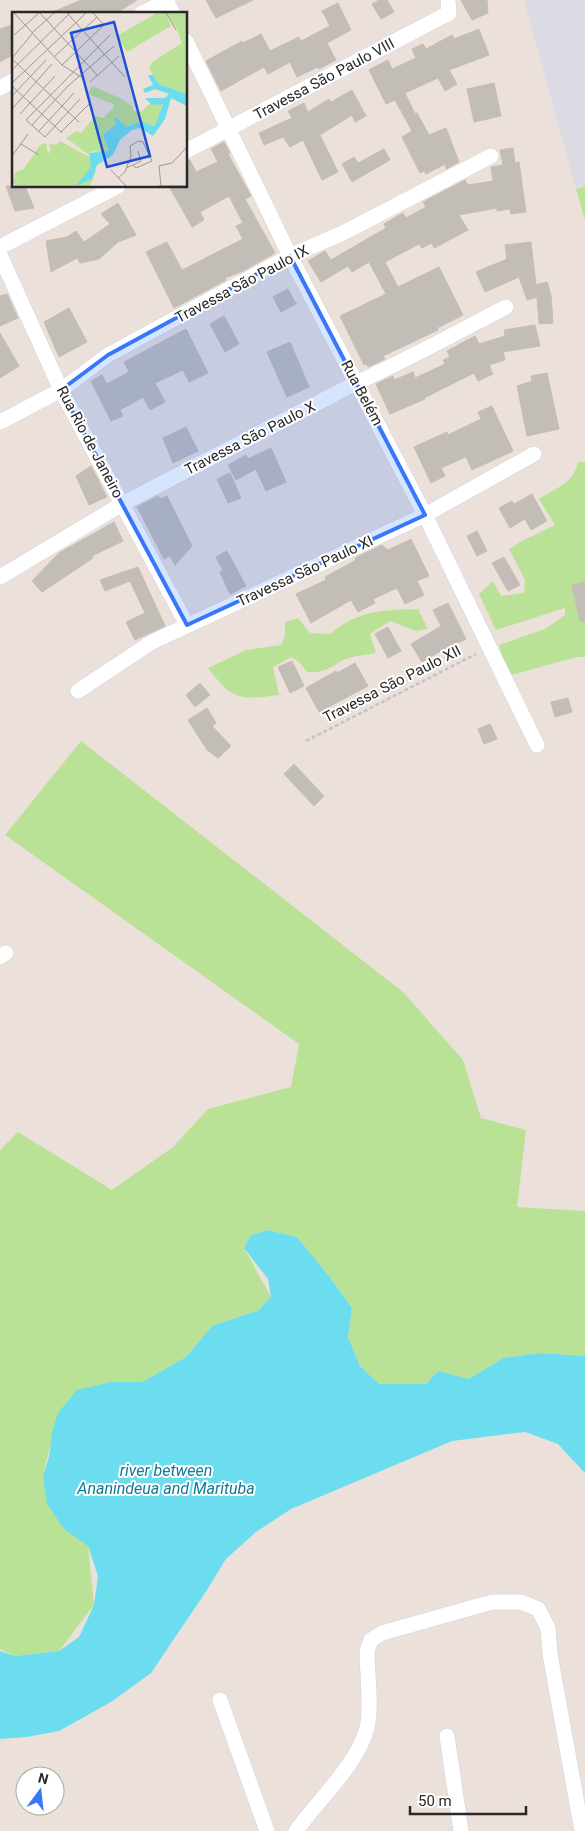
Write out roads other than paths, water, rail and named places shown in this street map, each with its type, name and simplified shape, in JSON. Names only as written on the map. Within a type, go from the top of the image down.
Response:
[{"type":"street","points":[[145,12],[167,0],[172,12]]},
{"type":"street","name":"Travessa São Paulo VIII","points":[[188,150],[449,13],[448,0]]},
{"type":"street","name":"Rua Belém","points":[[188,45],[290,256],[425,515],[537,745]]},
{"type":"street","points":[[0,88],[12,81]]},
{"type":"street","name":"Travessa São Paulo IX","points":[[0,422],[61,390],[108,355],[290,256],[343,233],[490,156]]},
{"type":"street","points":[[0,247],[114,188]]},
{"type":"street","name":"Rua Rio de Janeiro","points":[[0,256],[61,390],[187,625]]},
{"type":"street","name":"Travessa São Paulo X","points":[[0,577],[122,504],[506,307]]},
{"type":"street","name":"Travessa São Paulo XI","points":[[78,691],[152,642],[425,515],[534,454]]},
{"type":"street","points":[[296,1831],[360,1748],[367,1726],[366,1651],[371,1640],[382,1633],[492,1602],[521,1602],[538,1609],[548,1628],[550,1654],[582,1831]]},
{"type":"street","points":[[220,1700],[267,1831]]},
{"type":"street","points":[[447,1736],[461,1831]]},
{"type":"water","name":"river between Ananindeua and Marituba","points":[[267,1230],[297,1237],[329,1276],[352,1308],[348,1337],[360,1366],[379,1384],[426,1384],[438,1371],[469,1379],[503,1358],[541,1353],[585,1356],[585,1473],[558,1444],[525,1432],[452,1441],[291,1509],[256,1532],[226,1559],[151,1673],[111,1702],[59,1731],[27,1737],[0,1739],[0,1651],[15,1656],[59,1651],[79,1637],[94,1605],[98,1576],[88,1546],[64,1529],[47,1504],[43,1476],[58,1413],[77,1390],[111,1382],[142,1382],[186,1357],[212,1326],[259,1310],[271,1297],[268,1279],[244,1248],[251,1235]]}]
